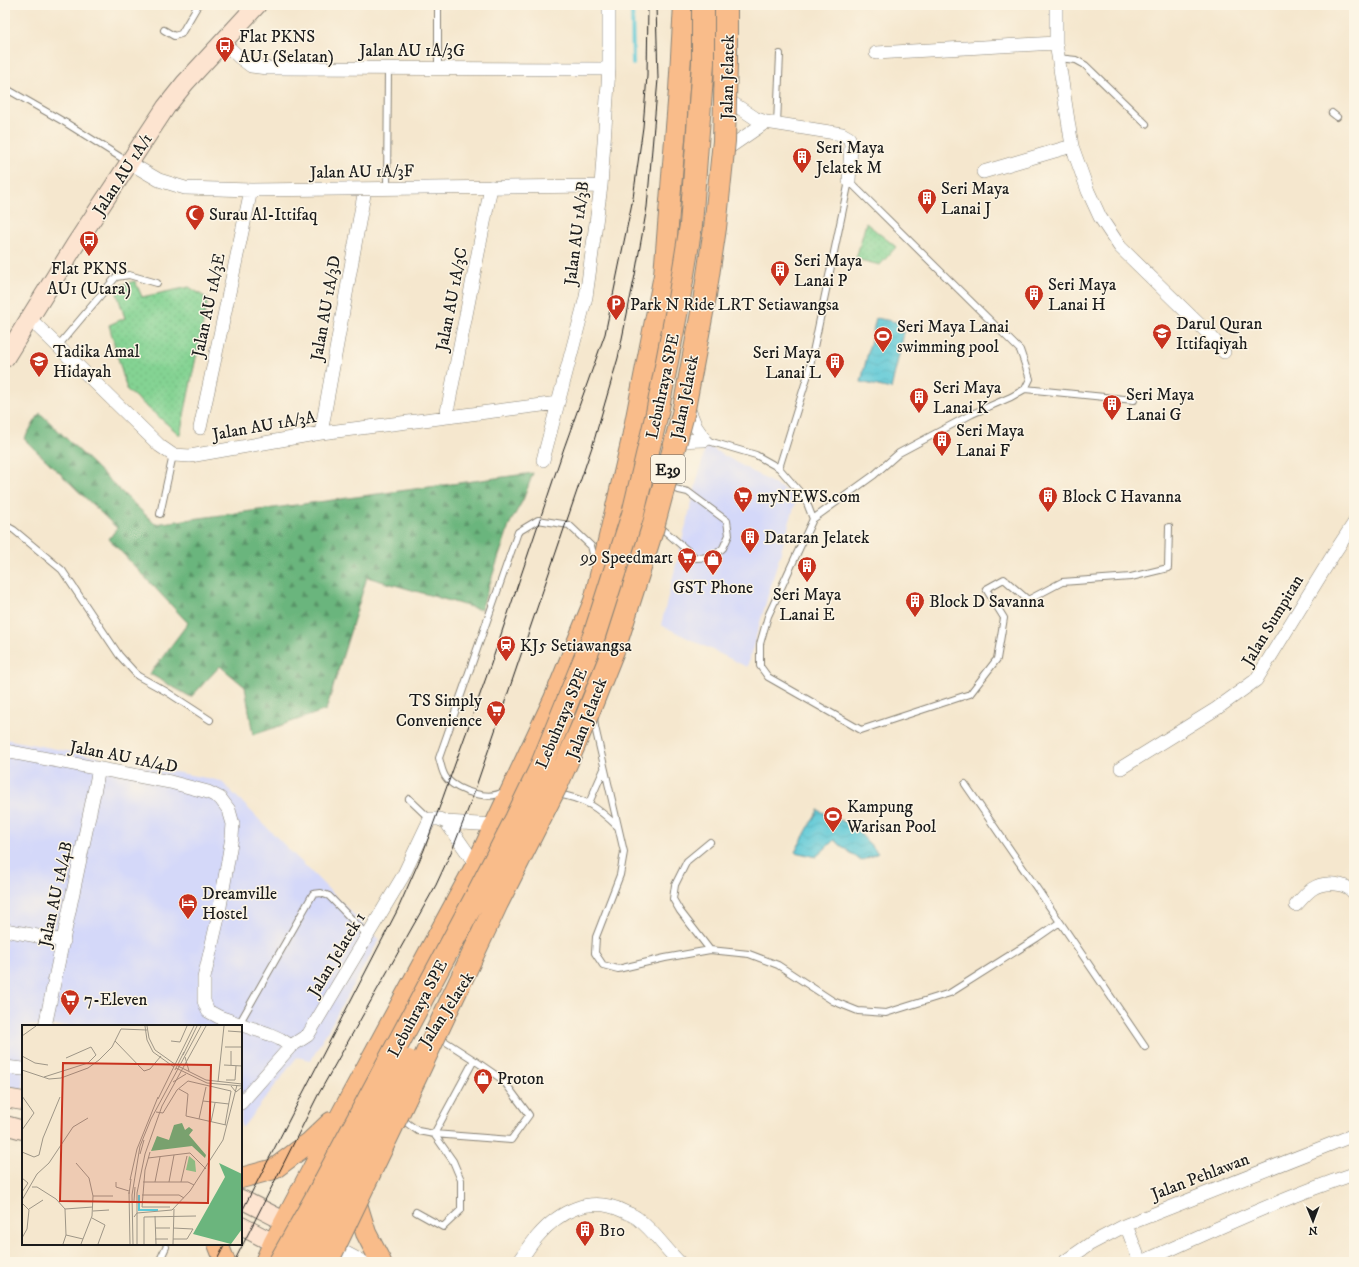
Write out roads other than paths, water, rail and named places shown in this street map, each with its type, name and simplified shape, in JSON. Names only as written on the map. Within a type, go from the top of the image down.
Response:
[{"type":"highway","name":"Lebuhraya SPE","points":[[277,1253],[328,1177],[476,897],[540,769],[594,636],[632,514],[657,413],[679,299],[691,226],[703,63],[703,5]]},
{"type":"highway","name":"Lebuhraya SPE","points":[[311,1262],[418,1074],[497,903],[558,782],[616,643],[654,527],[681,422],[704,302],[715,228],[724,141],[727,5]]},
{"type":"main road","points":[[265,1262],[277,1253],[285,1222],[343,1111],[476,865],[562,679],[594,601],[631,443],[664,275],[679,90],[684,5]]},
{"type":"main road","name":"Jalan Jelatek","points":[[311,1262],[313,1236],[347,1169],[434,1026],[480,955],[531,858],[593,705],[654,521],[670,470],[699,325],[716,223],[728,100],[727,5]]},
{"type":"main road","points":[[242,1178],[274,1169],[310,1142],[343,1111]]},
{"type":"main road","points":[[347,1169],[355,1202],[366,1233],[381,1262]]},
{"type":"main road","points":[[218,1245],[225,1262]]},
{"type":"street","name":"Jalan AU 1A/1","points":[[5,358],[29,318],[166,107],[185,83],[257,5]]},
{"type":"street","name":"Jalan AU 1A/3B","points":[[543,460],[586,297],[600,186],[609,68],[609,5]]},
{"type":"street","points":[[1056,5],[1056,44],[1072,146],[1091,198],[1100,216],[1120,247],[1208,332],[1224,352]]},
{"type":"street","name":"Jalan AU 1A/3G","points":[[223,42],[239,57],[252,66],[267,68],[609,68]]},
{"type":"street","points":[[876,53],[1056,44]]},
{"type":"street","points":[[728,100],[755,118],[771,123],[842,134],[849,138],[851,144],[849,181]]},
{"type":"street","points":[[724,152],[771,123]]},
{"type":"street","points":[[983,172],[1072,146]]},
{"type":"street","name":"Jalan AU 1A/3F","points":[[130,163],[159,180],[186,188],[251,190],[600,186]]},
{"type":"street","name":"Jalan AU 1A/3C","points":[[446,417],[491,187]]},
{"type":"street","name":"Jalan AU 1A/3D","points":[[321,433],[365,189]]},
{"type":"street","name":"Jalan AU 1A/3E","points":[[200,428],[251,190]]},
{"type":"street","points":[[29,318],[160,446],[173,456]]},
{"type":"street","points":[[684,397],[696,427],[705,440]]},
{"type":"street","name":"Jalan AU 1A/3A","points":[[173,456],[190,456],[321,433],[558,403]]},
{"type":"street","points":[[674,445],[693,440],[705,440]]},
{"type":"street","name":"Jalan Sumpitan","points":[[1121,768],[1216,709],[1256,680],[1332,555],[1354,523]]},
{"type":"street","name":"Jalan AU 1A/4D","points":[[5,751],[170,782],[208,792],[220,798],[229,810],[233,824],[232,837],[218,918],[204,978],[204,1000],[208,1011],[219,1018],[239,1024]]},
{"type":"street","name":"Jalan AU 1A/4B","points":[[46,1025],[99,769]]},
{"type":"street","points":[[430,819],[439,819],[446,822],[495,825]]},
{"type":"street","name":"Jalan Jelatek 1","points":[[242,1102],[291,1046],[308,1035],[403,876],[430,819]]},
{"type":"street","points":[[446,822],[476,865]]},
{"type":"street","points":[[1296,905],[1313,888],[1331,883],[1350,888],[1354,893]]},
{"type":"street","points":[[5,930],[64,941]]},
{"type":"street","points":[[239,1024],[269,1034],[291,1046]]},
{"type":"street","points":[[5,1067],[22,1069]]},
{"type":"street","points":[[5,1098],[22,1101]]},
{"type":"street","points":[[5,1125],[22,1130]]},
{"type":"street","name":"Jalan Pehlawan","points":[[1064,1262],[1090,1244],[1126,1225],[1354,1135]]},
{"type":"street","points":[[1126,1225],[1141,1262],[1246,1216],[1332,1181],[1354,1174]]},
{"type":"street","points":[[242,1200],[363,1262]]},
{"type":"street","points":[[519,1262],[537,1237],[554,1221],[568,1211],[582,1206],[599,1204],[614,1207],[636,1217],[679,1262]]},
{"type":"street","points":[[242,1227],[277,1253],[311,1262]]},
{"type":"lane","points":[[164,30],[174,36],[181,34],[198,5]]},
{"type":"lane","points":[[438,5],[438,69]]},
{"type":"lane","points":[[771,123],[780,54]]},
{"type":"lane","points":[[1058,58],[1076,60],[1084,65],[1146,124]]},
{"type":"lane","points":[[387,188],[388,68]]},
{"type":"lane","points":[[5,88],[66,123],[130,163]]},
{"type":"lane","points":[[849,181],[1020,350],[1030,379],[1025,389],[1011,398],[972,414],[899,453],[874,475],[813,520],[768,616],[760,644],[760,666],[768,677],[861,730],[970,694],[997,658],[1004,618],[986,589],[1004,579],[1028,600],[1062,582],[1131,577],[1168,568],[1169,527]]},
{"type":"lane","points":[[779,468],[809,371],[849,181]]},
{"type":"lane","points":[[58,346],[116,277],[128,275],[157,283]]},
{"type":"lane","points":[[1025,389],[1134,400]]},
{"type":"lane","points":[[705,440],[756,455],[779,468],[805,498],[813,520]]},
{"type":"lane","points":[[160,514],[173,456]]},
{"type":"lane","points":[[654,521],[669,536],[696,558],[713,558],[723,548],[729,535],[727,521],[688,492],[665,486]]},
{"type":"lane","points":[[514,783],[500,794],[483,795],[462,790],[446,778],[439,758],[518,532],[538,520],[569,525],[591,546],[600,576]]},
{"type":"lane","points":[[5,525],[14,530],[62,570],[119,655],[138,676],[167,692],[210,720]]},
{"type":"lane","points":[[593,705],[595,727],[624,852],[620,875],[596,937],[595,953],[603,965],[618,969],[665,958],[710,950],[749,954],[778,965],[833,1001],[858,1012],[886,1013],[950,993],[1060,922]]},
{"type":"lane","points":[[589,803],[604,769]]},
{"type":"lane","points":[[965,784],[1146,1047]]},
{"type":"lane","points":[[557,794],[577,798],[589,803],[601,811],[618,827]]},
{"type":"lane","points":[[409,798],[430,819]]},
{"type":"lane","points":[[710,842],[687,861],[675,885],[673,899],[680,911],[710,950]]},
{"type":"lane","points":[[239,1024],[313,894],[321,893],[329,896],[368,936]]},
{"type":"lane","points":[[385,1107],[418,1130],[434,1134],[512,1140],[529,1114],[503,1080],[443,1040],[434,1026]]},
{"type":"lane","points":[[434,1134],[474,1060]]},
{"type":"lane","points":[[416,1212],[443,1227],[461,1210],[461,1180],[452,1162],[434,1134]]},
{"type":"lane","points":[[159,1262],[166,1247]]},
{"type":"water","name":"Seri Maya Lanai swimming pool","points":[[876,318],[906,324],[891,389],[861,382]]},
{"type":"water","name":"Kampung Warisan Pool","points":[[818,810],[853,826],[878,853],[861,861],[834,840],[816,857],[795,852]]},
{"type":"waterway","points":[[632,5],[633,64]]},
{"type":"tram line","points":[[242,1211],[397,911],[424,850],[491,664],[564,448],[605,334],[633,198],[643,127],[647,76],[648,5]]},
{"type":"tram line","points":[[234,1262],[318,1095],[436,885],[453,848],[469,807],[593,444],[618,358],[647,207],[658,79],[656,5]]},
{"type":"tram line","points":[[216,1262],[224,1245]]},
{"type":"place","name":"Flat PKNS AU1 (Selatan)","points":[[225,63]]},
{"type":"place","name":"Seri Maya Jelatek M","points":[[802,174]]},
{"type":"place","name":"Seri Maya Lanai J","points":[[927,215]]},
{"type":"place","name":"Surau Al-Ittifaq","points":[[195,231]]},
{"type":"place","name":"Flat PKNS AU1 (Utara)","points":[[89,257]]},
{"type":"place","name":"Seri Maya Lanai P","points":[[780,287]]},
{"type":"place","name":"Seri Maya Lanai H","points":[[1034,311]]},
{"type":"place","name":"Park N Ride LRT Setiawangsa","points":[[616,321]]},
{"type":"place","name":"Darul Quran Ittifaqiyah","points":[[1162,350]]},
{"type":"place","name":"Seri Maya Lanai swimming pool","points":[[883,353]]},
{"type":"place","name":"Tadika Amal Hidayah","points":[[39,378]]},
{"type":"place","name":"Seri Maya Lanai L","points":[[835,379]]},
{"type":"place","name":"Seri Maya Lanai K","points":[[919,414]]},
{"type":"place","name":"Seri Maya Lanai G","points":[[1112,421]]},
{"type":"place","name":"Seri Maya Lanai F","points":[[942,457]]},
{"type":"place","name":"myNEWS.com","points":[[743,513]]},
{"type":"place","name":"Block C Havanna","points":[[1048,513]]},
{"type":"place","name":"Dataran Jelatek","points":[[750,554]]},
{"type":"place","name":"99 Speedmart","points":[[687,574]]},
{"type":"place","name":"GST Phone","points":[[713,576]]},
{"type":"place","name":"Seri Maya Lanai E","points":[[807,583]]},
{"type":"place","name":"Block D Savanna","points":[[915,618]]},
{"type":"place","name":"KJ5 Setiawangsa","points":[[506,662]]},
{"type":"place","name":"TS Simply Convenience","points":[[496,727]]},
{"type":"place","name":"Kampung Warisan Pool","points":[[833,833]]},
{"type":"place","name":"Dreamville Hostel","points":[[188,920]]},
{"type":"place","name":"7-Eleven","points":[[70,1016]]},
{"type":"place","name":"Proton","points":[[483,1095]]},
{"type":"place","name":"B10","points":[[585,1247]]}]
